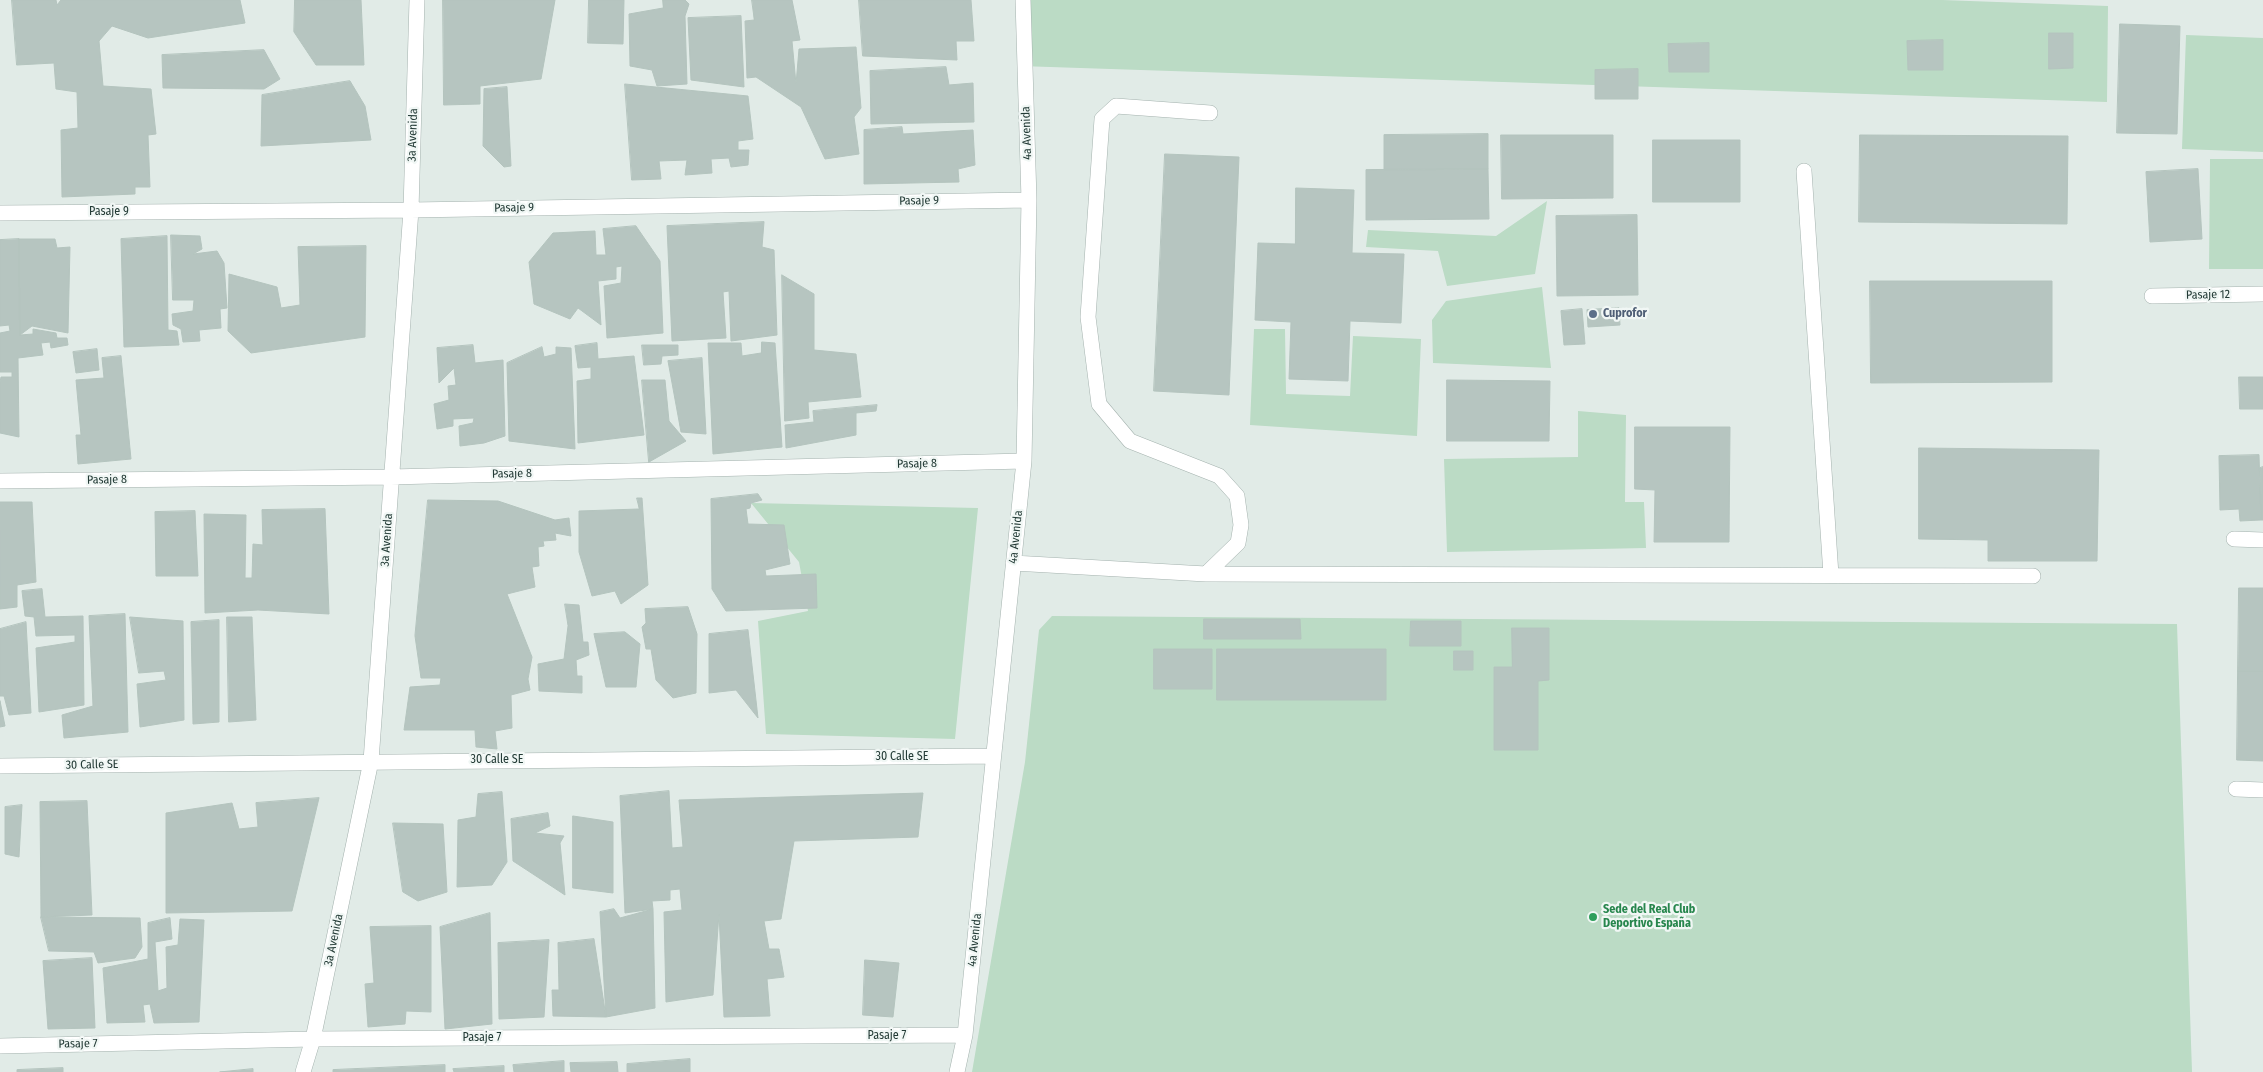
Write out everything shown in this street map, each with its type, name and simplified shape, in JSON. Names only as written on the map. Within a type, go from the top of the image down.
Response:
[{"type":"street","name":"3a Avenida","points":[[303,1072],[313,1039],[372,761],[411,210],[417,0]]},
{"type":"street","name":"4a Avenida","points":[[957,1072],[965,1035],[1024,461],[1029,200],[1023,0]]},
{"type":"street","points":[[1206,574],[1238,543],[1241,525],[1237,496],[1219,476],[1130,441],[1099,404],[1088,317],[1102,119],[1116,106],[1210,113]]},
{"type":"street","points":[[1804,171],[1831,574]]},
{"type":"street","name":"Pasaje 9","points":[[0,213],[411,210],[1029,200]]},
{"type":"street","name":"Pasaje 12","points":[[2152,296],[2263,294]]},
{"type":"street","name":"Pasaje 8","points":[[0,481],[391,478],[1024,461]]},
{"type":"street","points":[[2234,539],[2263,540]]},
{"type":"street","points":[[1013,563],[1206,574],[1831,574],[2033,576]]},
{"type":"street","name":"30 Calle SE","points":[[0,766],[993,756]]},
{"type":"street","points":[[2236,789],[2263,790]]},
{"type":"street","name":"Pasaje 7","points":[[0,1046],[313,1039],[965,1035]]},
{"type":"green space","points":[[1023,0],[1942,0],[2108,6],[2107,102],[1020,66]]},
{"type":"green space","points":[[2186,35],[2263,38],[2263,152],[2182,149]]},
{"type":"green space","points":[[2210,159],[2263,159],[2263,269],[2209,269]]},
{"type":"green space","points":[[1547,201],[1535,274],[1447,286],[1438,251],[1366,247],[1368,230],[1496,236]]},
{"type":"green space","points":[[1542,287],[1551,368],[1433,363],[1432,320],[1446,301]]},
{"type":"green space","points":[[1254,329],[1285,329],[1286,394],[1350,396],[1353,336],[1421,339],[1417,436],[1250,425]]},
{"type":"green space","points":[[1578,411],[1626,415],[1625,502],[1644,502],[1646,548],[1447,552],[1444,459],[1578,457]]},
{"type":"green space","points":[[751,503],[978,508],[955,739],[766,734],[758,621],[808,611],[799,562]]},
{"type":"green space","name":"Sede del Real Club Deportivo España","points":[[1052,616],[2177,624],[2192,1072],[972,1072],[1025,762],[1039,630]]},
{"type":"building","points":[[12,0],[56,0],[57,5],[61,0],[240,0],[245,23],[148,38],[112,26],[99,41],[103,86],[151,89],[156,134],[148,135],[150,187],[135,187],[135,194],[62,197],[61,130],[78,128],[77,92],[56,89],[54,63],[17,65]]},
{"type":"building","points":[[295,0],[361,0],[364,65],[316,65],[294,32]]},
{"type":"building","points":[[443,0],[555,0],[541,79],[480,86],[480,104],[444,105]]},
{"type":"building","points":[[589,0],[624,0],[623,44],[588,43]]},
{"type":"building","points":[[663,0],[685,0],[689,4],[685,16],[687,84],[657,86],[652,70],[630,66],[629,14],[663,8]]},
{"type":"building","points":[[752,0],[792,0],[800,40],[792,41],[796,84],[799,49],[856,47],[861,108],[854,117],[859,154],[825,159],[801,107],[756,77],[747,78],[745,21],[754,20]]},
{"type":"building","points":[[859,0],[971,0],[974,41],[956,41],[957,60],[863,56]]},
{"type":"building","points":[[741,16],[744,87],[691,80],[688,18]]},
{"type":"building","points":[[2120,24],[2180,26],[2177,134],[2117,133]]},
{"type":"building","points":[[2049,33],[2073,33],[2073,68],[2049,69]]},
{"type":"building","points":[[1943,40],[1943,70],[1908,70],[1907,41]]},
{"type":"building","points":[[1709,43],[1709,72],[1669,72],[1668,44]]},
{"type":"building","points":[[264,50],[280,79],[264,89],[163,88],[162,55]]},
{"type":"building","points":[[946,67],[949,85],[973,83],[974,122],[871,124],[870,71]]},
{"type":"building","points":[[1638,69],[1638,99],[1595,99],[1595,70]]},
{"type":"building","points":[[350,81],[365,106],[371,140],[261,146],[262,95]]},
{"type":"building","points":[[625,84],[748,96],[753,139],[738,141],[738,150],[749,150],[748,165],[731,167],[729,158],[711,159],[712,173],[685,175],[687,160],[659,161],[661,179],[632,180]]},
{"type":"building","points":[[507,87],[511,166],[504,167],[483,146],[484,89]]},
{"type":"building","points":[[902,127],[903,134],[973,130],[975,165],[958,169],[959,182],[864,184],[864,130]]},
{"type":"building","points":[[1488,134],[1488,169],[1384,170],[1384,135]]},
{"type":"building","points":[[1501,135],[1613,135],[1613,198],[1502,199]]},
{"type":"building","points":[[1860,135],[2068,136],[2067,224],[1859,222]]},
{"type":"building","points":[[1653,140],[1740,140],[1740,202],[1653,202]]},
{"type":"building","points":[[1165,154],[1239,157],[1229,395],[1154,391]]},
{"type":"building","points":[[1488,169],[1489,219],[1366,220],[1366,170]]},
{"type":"building","points":[[2198,169],[2202,239],[2150,242],[2146,172]]},
{"type":"building","points":[[1296,188],[1354,190],[1352,253],[1404,254],[1401,323],[1350,321],[1348,381],[1289,379],[1291,322],[1255,320],[1258,243],[1295,244]]},
{"type":"building","points":[[1637,215],[1638,295],[1557,296],[1556,216]]},
{"type":"building","points":[[764,222],[762,247],[774,250],[777,335],[731,341],[729,291],[723,292],[726,338],[672,341],[667,226]]},
{"type":"building","points":[[636,226],[660,261],[663,333],[607,338],[604,286],[621,283],[622,266],[616,267],[616,279],[598,281],[601,325],[578,308],[570,319],[534,304],[529,262],[553,233],[595,231],[596,255],[606,255],[603,229]]},
{"type":"building","points":[[171,235],[200,236],[202,249],[193,254],[217,251],[224,263],[227,308],[220,309],[221,328],[199,330],[200,341],[183,342],[181,329],[173,325],[172,314],[193,311],[194,300],[173,300]]},
{"type":"building","points":[[167,236],[168,330],[177,331],[179,345],[124,347],[121,239]]},
{"type":"building","points":[[19,239],[20,335],[33,334],[33,329],[56,333],[57,338],[67,338],[68,345],[51,348],[50,342],[41,343],[43,355],[18,358],[19,437],[0,433],[0,382],[1,377],[12,377],[12,372],[0,372],[0,333],[10,331],[9,325],[0,326],[0,240]]},
{"type":"building","points":[[19,239],[55,239],[57,248],[70,247],[68,333],[32,326],[20,335]]},
{"type":"building","points":[[366,246],[365,337],[251,353],[228,331],[229,274],[277,287],[281,308],[300,305],[298,247]]},
{"type":"building","points":[[782,275],[814,294],[814,350],[856,354],[861,397],[808,402],[809,418],[785,421]]},
{"type":"building","points":[[1870,281],[2052,281],[2052,382],[1871,383]]},
{"type":"building","points":[[1619,308],[1620,325],[1588,327],[1587,310]]},
{"type":"building","points":[[1582,309],[1585,344],[1564,345],[1561,311]]},
{"type":"building","points":[[762,342],[775,343],[782,447],[713,454],[708,343],[741,343],[742,356],[761,353]]},
{"type":"building","points":[[597,343],[598,359],[634,356],[644,435],[578,443],[577,381],[591,379],[591,367],[578,368],[575,346]]},
{"type":"building","points":[[473,345],[475,363],[503,360],[505,436],[484,443],[460,446],[459,426],[473,423],[474,418],[453,419],[453,426],[437,429],[434,404],[449,400],[448,386],[456,385],[454,368],[439,383],[437,348]]},
{"type":"building","points":[[642,345],[678,345],[678,355],[662,356],[661,364],[644,365]]},
{"type":"building","points":[[542,347],[544,357],[556,354],[556,347],[571,348],[575,449],[509,441],[507,363]]},
{"type":"building","points":[[97,349],[99,370],[76,373],[73,352]]},
{"type":"building","points":[[121,356],[131,459],[78,464],[76,435],[81,435],[76,380],[104,378],[102,358]]},
{"type":"building","points":[[702,358],[706,434],[681,432],[668,361]]},
{"type":"building","points":[[2239,377],[2263,377],[2263,409],[2240,409]]},
{"type":"building","points":[[642,380],[665,380],[669,421],[686,441],[649,462]]},
{"type":"building","points":[[1447,380],[1550,381],[1549,441],[1447,441]]},
{"type":"building","points":[[877,405],[876,411],[856,413],[856,435],[786,448],[785,425],[814,422],[813,411]]},
{"type":"building","points":[[1635,427],[1730,427],[1729,542],[1654,542],[1655,490],[1635,489]]},
{"type":"building","points":[[1919,448],[2099,450],[2097,561],[1988,561],[1988,540],[1919,539]]},
{"type":"building","points":[[2259,455],[2261,520],[2240,521],[2239,509],[2220,510],[2219,456]]},
{"type":"building","points":[[2263,467],[2263,520],[2261,520],[2260,468]]},
{"type":"building","points":[[758,494],[762,500],[751,503],[750,508],[746,509],[748,524],[784,525],[790,564],[765,570],[766,576],[816,574],[817,608],[726,611],[712,589],[711,499]]},
{"type":"building","points":[[637,498],[642,498],[648,585],[621,604],[615,591],[592,596],[579,552],[579,511],[639,509]]},
{"type":"building","points":[[428,500],[498,501],[555,520],[569,518],[571,536],[555,533],[556,540],[543,541],[544,546],[538,547],[539,566],[532,567],[535,587],[507,594],[532,657],[528,679],[530,690],[511,695],[512,728],[495,731],[497,749],[476,747],[475,730],[404,730],[410,687],[440,685],[441,678],[421,678],[415,636]]},
{"type":"building","points":[[0,502],[32,502],[36,582],[17,585],[17,607],[0,609]]},
{"type":"building","points":[[325,509],[329,614],[258,610],[205,613],[204,514],[246,515],[245,578],[252,578],[253,544],[263,545],[262,510]]},
{"type":"building","points":[[195,511],[198,576],[156,576],[155,512]]},
{"type":"building","points":[[2239,588],[2263,588],[2263,671],[2238,671]]},
{"type":"building","points":[[42,589],[45,617],[83,616],[84,705],[39,712],[36,648],[75,642],[75,635],[36,636],[34,617],[25,616],[22,591]]},
{"type":"building","points":[[565,604],[579,605],[583,642],[588,642],[589,655],[576,660],[577,676],[582,676],[582,693],[539,691],[538,664],[564,659],[568,626]]},
{"type":"building","points":[[688,607],[697,634],[696,693],[673,698],[656,680],[651,649],[646,649],[642,627],[646,623],[645,609]]},
{"type":"building","points":[[125,614],[128,732],[64,738],[62,715],[93,706],[89,616]]},
{"type":"building","points":[[130,617],[183,621],[184,720],[140,727],[137,684],[166,680],[164,671],[139,673]]},
{"type":"building","points":[[227,617],[252,617],[256,720],[229,722]]},
{"type":"building","points":[[1204,619],[1300,619],[1301,639],[1204,639]]},
{"type":"building","points":[[219,620],[219,722],[193,724],[191,622]]},
{"type":"building","points":[[1411,621],[1461,621],[1461,646],[1410,646]]},
{"type":"building","points":[[26,622],[31,713],[9,715],[4,696],[0,696],[0,629]]},
{"type":"building","points":[[1512,628],[1549,628],[1549,680],[1538,681],[1538,750],[1494,750],[1494,667],[1512,667]]},
{"type":"building","points":[[748,630],[758,718],[736,690],[709,693],[709,634]]},
{"type":"building","points":[[625,632],[640,644],[636,687],[606,687],[594,634]]},
{"type":"building","points":[[1154,649],[1212,649],[1212,689],[1154,689]]},
{"type":"building","points":[[1217,649],[1386,649],[1386,700],[1217,700]]},
{"type":"building","points":[[1454,651],[1473,651],[1473,670],[1454,670]]},
{"type":"building","points":[[2238,671],[2263,671],[2263,761],[2237,760]]},
{"type":"building","points":[[0,701],[5,726],[0,727]]},
{"type":"building","points":[[669,791],[672,848],[683,847],[679,800],[923,793],[918,837],[794,841],[781,919],[764,921],[769,949],[779,949],[784,977],[767,979],[770,1016],[724,1017],[719,914],[713,995],[666,1002],[664,912],[682,910],[680,889],[670,890],[670,900],[652,901],[653,909],[625,913],[620,796]]},
{"type":"building","points":[[502,792],[507,862],[492,885],[457,887],[458,820],[476,817],[478,794]]},
{"type":"building","points":[[319,798],[292,911],[166,913],[166,813],[232,803],[239,829],[258,827],[256,803]]},
{"type":"building","points":[[87,801],[92,915],[41,917],[40,802]]},
{"type":"building","points":[[22,805],[19,857],[5,854],[5,807]]},
{"type":"building","points":[[548,813],[550,826],[535,833],[564,836],[560,843],[565,895],[513,861],[511,819]]},
{"type":"building","points":[[573,816],[613,822],[613,893],[573,888]]},
{"type":"building","points":[[393,823],[443,824],[447,892],[418,901],[403,892]]},
{"type":"building","points":[[614,909],[620,918],[653,909],[655,1008],[606,1017],[600,912]]},
{"type":"building","points":[[490,913],[492,1024],[445,1029],[440,927]]},
{"type":"building","points":[[41,917],[140,918],[142,947],[135,958],[98,963],[94,952],[49,951]]},
{"type":"building","points":[[170,918],[172,939],[155,942],[158,991],[167,988],[166,947],[178,945],[180,919],[204,920],[199,1022],[154,1023],[150,1004],[143,1005],[145,1022],[107,1023],[103,968],[148,959],[148,923]]},
{"type":"building","points":[[431,926],[431,1012],[406,1011],[405,1024],[368,1027],[365,984],[374,983],[370,927]]},
{"type":"building","points":[[594,939],[606,1017],[553,1016],[552,990],[559,990],[558,943]]},
{"type":"building","points":[[549,940],[544,1017],[499,1019],[498,943]]},
{"type":"building","points":[[92,958],[95,1028],[48,1029],[43,961]]},
{"type":"building","points":[[865,960],[899,963],[893,1017],[863,1015]]},
{"type":"building","points":[[690,1059],[690,1072],[627,1072],[627,1064]]},
{"type":"building","points":[[564,1061],[564,1072],[514,1072],[513,1065]]},
{"type":"building","points":[[617,1062],[618,1072],[571,1072],[570,1063]]},
{"type":"building","points":[[445,1065],[445,1072],[333,1072],[333,1070]]},
{"type":"building","points":[[504,1066],[504,1072],[454,1072],[453,1069]]},
{"type":"building","points":[[63,1068],[63,1072],[17,1072],[17,1070]]},
{"type":"building","points":[[253,1069],[253,1072],[220,1072]]},
{"type":"place","name":"Cuprofor","points":[[1593,314]]},
{"type":"place","name":"Sede del Real Club Deportivo España","points":[[1593,917]]}]
